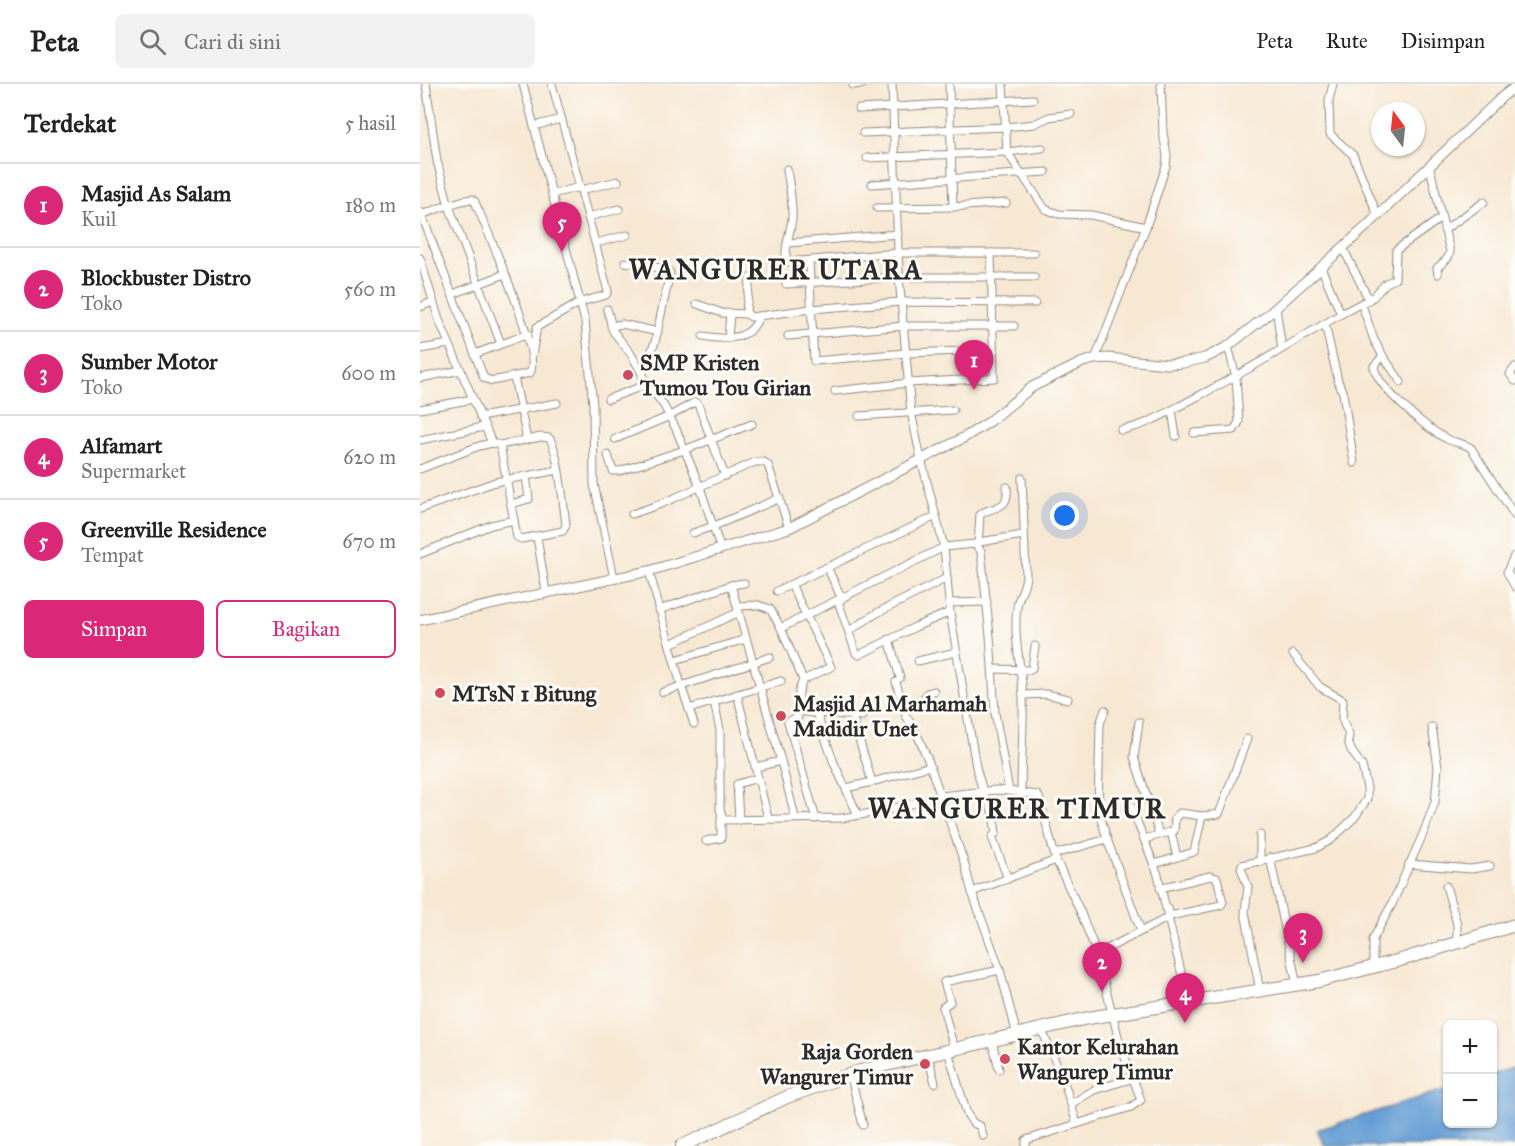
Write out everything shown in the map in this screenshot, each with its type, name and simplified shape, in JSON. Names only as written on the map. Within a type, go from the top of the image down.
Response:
[{"type":"highway","points":[[682,1146],[787,1097],[850,1074],[1111,1013],[1297,985],[1373,968],[1515,926]]},
{"type":"street","points":[[426,84],[437,161],[449,206],[501,344]]},
{"type":"street","points":[[523,84],[585,321],[593,405],[594,484],[614,578]]},
{"type":"street","points":[[532,355],[528,334],[475,202],[469,199],[420,214],[486,381],[531,372],[537,327],[581,302],[606,295],[608,291],[552,84]]},
{"type":"street","points":[[853,85],[863,84]]},
{"type":"street","points":[[892,84],[899,277],[911,412],[944,548],[950,612],[976,766],[982,788],[980,792]]},
{"type":"street","points":[[949,84],[953,207]]},
{"type":"street","points":[[1003,84],[1007,152],[1042,205],[1051,212],[1059,214],[1098,216],[1146,227]]},
{"type":"street","points":[[1095,358],[1146,227],[1167,160],[1163,133],[1161,84]]},
{"type":"street","points":[[1333,84],[1329,100],[1330,134],[1353,155],[1378,216]]},
{"type":"street","points":[[420,620],[649,571],[789,528],[965,436],[989,422],[1038,384],[1072,366],[1095,358],[1183,363],[1205,358],[1228,346],[1276,308],[1430,168],[1513,88]]},
{"type":"street","points":[[859,109],[1033,99]]},
{"type":"street","points":[[863,133],[1006,127],[1034,124],[1045,118],[1071,114]]},
{"type":"street","points":[[534,126],[561,118]]},
{"type":"street","points":[[867,158],[1007,152],[1042,148]]},
{"type":"street","points":[[1430,168],[1450,252],[1448,258],[1437,268],[1438,274]]},
{"type":"street","points":[[787,169],[792,200],[787,262],[898,253],[1034,253]]},
{"type":"street","points":[[872,184],[1047,172]]},
{"type":"street","points":[[552,194],[618,180]]},
{"type":"street","points":[[1444,230],[1484,202]]},
{"type":"street","points":[[877,208],[953,207],[1006,203]]},
{"type":"street","points":[[588,217],[619,209]]},
{"type":"street","points":[[1121,430],[1134,427],[1172,410],[1236,377],[1341,314],[1370,300],[1386,283],[1395,279],[1396,250],[1441,218]]},
{"type":"street","points":[[788,243],[898,234]]},
{"type":"street","points":[[596,243],[627,235]]},
{"type":"street","points":[[1343,248],[1370,300]]},
{"type":"street","points":[[835,391],[909,382],[993,379],[991,253]]},
{"type":"street","points":[[420,258],[423,276],[448,344],[492,443]]},
{"type":"street","points":[[809,261],[814,361],[906,353],[994,350]]},
{"type":"street","points":[[625,262],[666,269],[670,273],[658,332],[642,375]]},
{"type":"street","points":[[1321,267],[1341,314]]},
{"type":"street","points":[[453,294],[505,274]]},
{"type":"street","points":[[786,284],[899,277],[1034,277]]},
{"type":"street","points":[[747,314],[750,278]]},
{"type":"street","points":[[420,307],[432,302]]},
{"type":"street","points":[[697,304],[714,311],[747,314],[751,317],[811,309],[901,302],[1035,303]]},
{"type":"street","points":[[1362,305],[1374,340],[1401,382]]},
{"type":"street","points":[[1276,308],[1282,349]]},
{"type":"street","points":[[607,309],[611,326],[670,416],[700,487],[721,550]]},
{"type":"street","points":[[728,338],[730,313]]},
{"type":"street","points":[[703,336],[728,338],[756,326],[759,316]]},
{"type":"street","points":[[611,326],[622,324],[658,332]]},
{"type":"street","points":[[1325,324],[1338,381],[1343,393],[1354,464]]},
{"type":"street","points":[[788,336],[904,326],[1014,326]]},
{"type":"street","points":[[475,354],[528,334]]},
{"type":"street","points":[[420,350],[448,344]]},
{"type":"street","points":[[1194,433],[1237,428],[1239,422],[1236,377],[1228,346]]},
{"type":"street","points":[[1383,356],[1374,368],[1384,384],[1409,411],[1431,430],[1471,448],[1515,516]]},
{"type":"street","points":[[1515,367],[1510,374],[1515,381]]},
{"type":"street","points":[[420,378],[460,370]]},
{"type":"street","points":[[514,377],[527,440]]},
{"type":"street","points":[[608,399],[648,384]]},
{"type":"street","points":[[420,410],[473,399]]},
{"type":"street","points":[[480,417],[557,403]]},
{"type":"street","points":[[615,439],[670,416],[692,403],[697,403],[725,476]]},
{"type":"street","points":[[859,416],[953,410]]},
{"type":"street","points":[[1172,410],[1176,436]]},
{"type":"street","points":[[608,455],[611,468],[616,471],[646,464],[752,424]]},
{"type":"street","points":[[420,440],[484,427]]},
{"type":"street","points":[[420,469],[492,443],[500,445],[541,437],[552,440],[566,527],[563,531],[519,539],[500,445]]},
{"type":"street","points":[[632,514],[755,462],[766,462],[789,528]]},
{"type":"street","points":[[420,509],[507,479],[558,470]]},
{"type":"street","points":[[511,504],[529,499],[526,476]]},
{"type":"street","points":[[1021,793],[1023,695],[1016,625],[1018,600],[1024,590],[1026,576],[1022,478]]},
{"type":"street","points":[[1006,487],[1008,498],[1003,504],[980,514],[979,544],[984,567],[995,713],[1009,791]]},
{"type":"street","points":[[693,533],[780,498]]},
{"type":"street","points":[[777,591],[936,516]]},
{"type":"street","points":[[420,554],[479,529],[514,520]]},
{"type":"street","points":[[781,628],[944,548],[1024,536]]},
{"type":"street","points":[[537,537],[546,592]]},
{"type":"street","points":[[1515,556],[1507,572],[1515,587]]},
{"type":"street","points":[[827,567],[856,653],[859,655],[950,612]]},
{"type":"street","points":[[649,571],[694,724]]},
{"type":"street","points":[[849,631],[877,613],[947,578]]},
{"type":"street","points":[[659,610],[731,585],[744,583]]},
{"type":"street","points":[[791,584],[831,667],[804,680],[799,691],[798,717],[789,721],[788,724],[816,819]]},
{"type":"street","points":[[731,585],[795,818]]},
{"type":"street","points":[[949,603],[987,602]]},
{"type":"street","points":[[670,644],[738,609],[758,605],[770,609],[804,680]]},
{"type":"street","points":[[675,660],[746,639]]},
{"type":"street","points":[[889,639],[902,706],[930,766],[964,862],[972,892],[1000,970],[1017,1035]]},
{"type":"street","points":[[993,669],[1032,669],[1035,646]]},
{"type":"street","points":[[918,661],[956,652]]},
{"type":"street","points":[[1260,990],[1245,912],[1248,887],[1242,865],[1260,862],[1270,857],[1316,849],[1331,840],[1355,817],[1367,799],[1362,766],[1351,750],[1348,742],[1349,735],[1342,719],[1343,700],[1320,687],[1293,654]]},
{"type":"street","points":[[663,692],[770,657]]},
{"type":"street","points":[[690,709],[781,681]]},
{"type":"street","points":[[902,706],[923,700],[927,693],[934,691]]},
{"type":"street","points":[[737,693],[768,818]]},
{"type":"street","points":[[1023,695],[1046,694],[1068,699]]},
{"type":"street","points":[[706,841],[721,838],[720,730],[714,701]]},
{"type":"street","points":[[1105,710],[1100,723],[1098,808],[1141,931]]},
{"type":"street","points":[[799,711],[862,717]]},
{"type":"street","points":[[815,713],[834,763],[858,815]]},
{"type":"street","points":[[852,716],[872,782]]},
{"type":"street","points":[[1139,722],[1134,757],[1159,834]]},
{"type":"street","points":[[1373,968],[1373,939],[1424,834],[1435,802],[1438,767],[1432,727]]},
{"type":"street","points":[[1177,857],[1172,832],[1175,818],[1179,814],[1202,816],[1220,814],[1247,739]]},
{"type":"street","points":[[756,766],[781,761]]},
{"type":"street","points":[[1004,764],[1021,765]]},
{"type":"street","points":[[846,788],[930,766]]},
{"type":"street","points":[[739,820],[737,784],[758,778]]},
{"type":"street","points":[[721,819],[842,818],[884,811],[940,796],[980,792],[1009,791],[1038,796],[1055,857],[1072,891],[1097,954],[1120,1044],[1141,1097],[1139,1102],[1026,1140],[1026,1146]]},
{"type":"street","points":[[980,792],[984,794],[992,809],[996,832],[992,837],[1008,879]]},
{"type":"street","points":[[1131,806],[1154,864],[1170,916],[1221,905],[1223,902],[1219,882],[1215,876],[1162,888]]},
{"type":"street","points":[[1154,864],[1194,852],[1202,816]]},
{"type":"street","points":[[1144,839],[1172,832]]},
{"type":"street","points":[[1260,835],[1260,862]]},
{"type":"street","points":[[972,892],[1008,879],[1055,857],[1107,839]]},
{"type":"street","points":[[1270,857],[1297,985]]},
{"type":"street","points":[[1409,864],[1471,869],[1490,866]]},
{"type":"street","points":[[1446,886],[1457,924],[1457,943]]},
{"type":"street","points":[[1162,888],[1167,918],[1188,1001]]},
{"type":"street","points":[[1097,954],[1167,918]]},
{"type":"street","points":[[983,1136],[980,1126],[973,1123],[967,1114],[942,1007],[950,1002],[944,982],[1000,970]]},
{"type":"street","points":[[1041,1028],[1056,1060],[1077,1124]]},
{"type":"street","points":[[992,1041],[999,1068]]},
{"type":"street","points":[[928,1056],[934,1083]]},
{"type":"street","points":[[850,1074],[864,1125]]},
{"type":"street","points":[[1071,1104],[1094,1090],[1134,1078]]},
{"type":"water","points":[[1515,1067],[1515,1146],[1325,1146],[1317,1130],[1443,1090],[1443,1128],[1497,1128],[1497,1073]]},
{"type":"place","name":"Greenville Residence","points":[[562,252]]},
{"type":"place","name":"SMP Kristen Tumou Tou Girian","points":[[628,375]]},
{"type":"place","name":"Masjid As Salam","points":[[974,390]]},
{"type":"place","name":"MTsN 1 Bitung","points":[[440,693]]},
{"type":"place","name":"Masjid Al Marhamah Madidir Unet","points":[[781,716]]},
{"type":"place","name":"Sumber Motor","points":[[1303,963]]},
{"type":"place","name":"Blockbuster Distro","points":[[1102,992]]},
{"type":"place","name":"Alfamart","points":[[1185,1023]]},
{"type":"place","name":"Kantor Kelurahan Wangurep Timur","points":[[1005,1059]]},
{"type":"place","name":"Raja Gorden Wangurer Timur","points":[[925,1064]]},
{"type":"district","name":"WANGURER UTARA","points":[[776,269]]},
{"type":"district","name":"WANGURER TIMUR","points":[[1017,808]]}]
